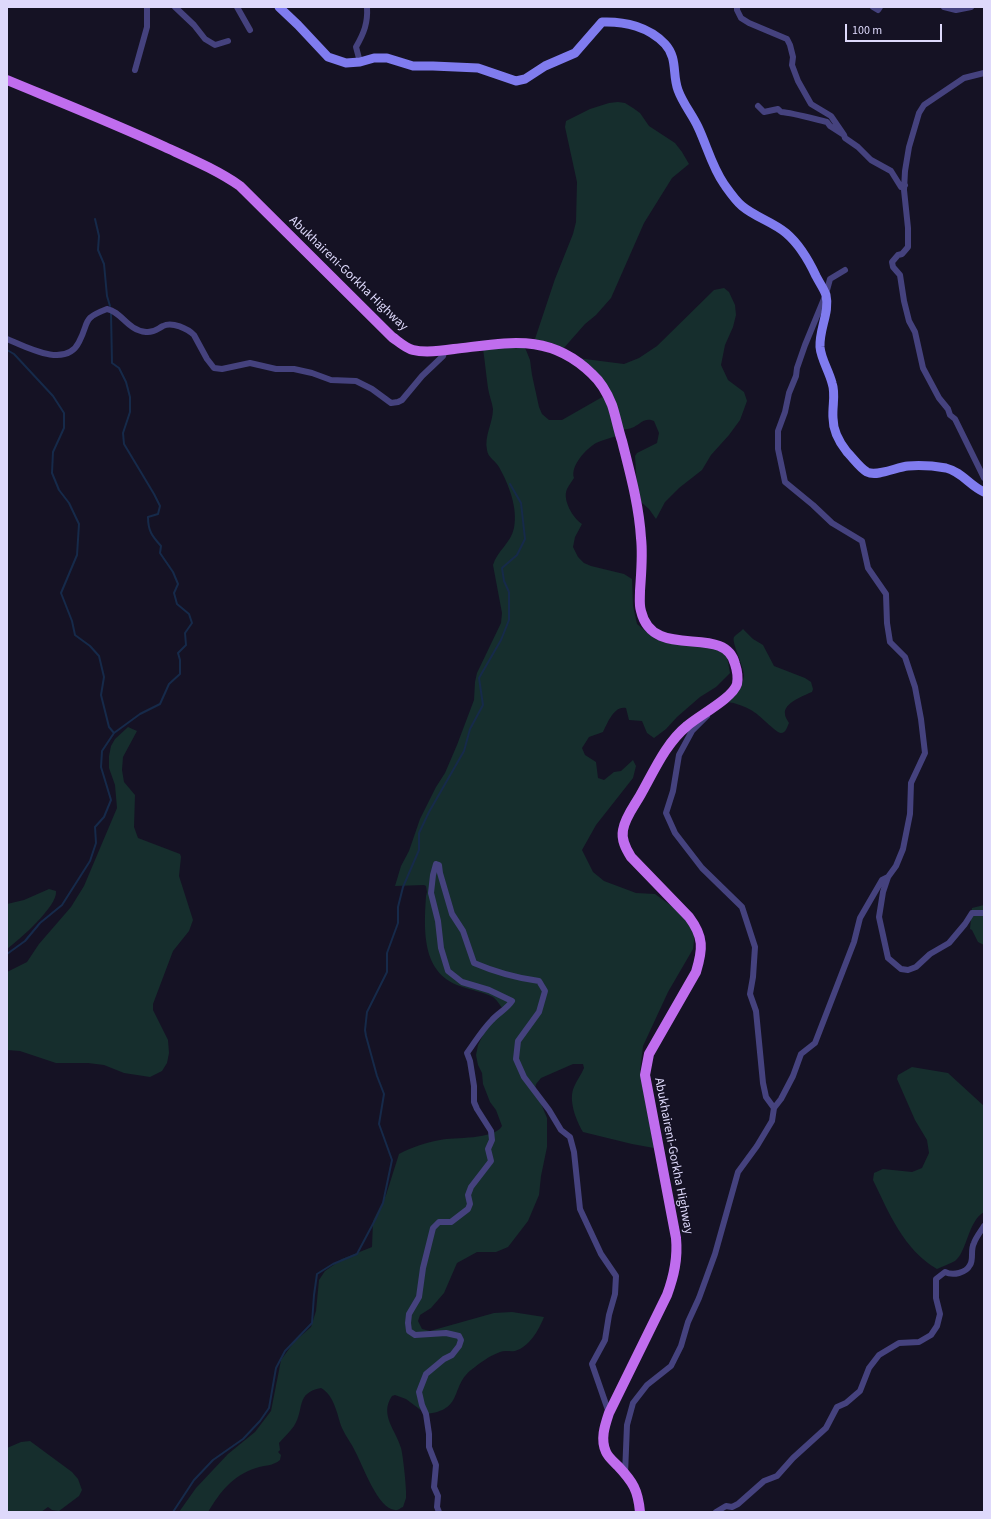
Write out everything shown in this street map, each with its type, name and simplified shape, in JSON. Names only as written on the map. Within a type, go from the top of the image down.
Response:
[{"type":"main road","points":[[278,7],[298,25],[328,57],[346,63],[360,62],[374,58],[387,58],[413,66],[478,68],[509,79],[520,80],[532,75],[545,66],[575,53],[602,22],[614,21],[638,26],[665,44],[673,56],[678,89],[687,109],[697,125],[712,162],[724,183],[741,205],[786,233],[799,248],[826,294],[826,314],[820,348],[833,385],[833,418],[838,440],[846,451],[867,472],[875,474],[906,466],[946,468],[964,477],[972,486],[984,492]]},
{"type":"main road","name":"Abukhaireni-Gorkha Highway","points":[[7,80],[146,138],[230,179],[240,186],[392,337],[413,350],[445,350],[524,343],[552,348],[579,363],[594,376],[603,388],[612,406],[629,470],[641,539],[640,610],[648,628],[656,635],[695,643],[719,644],[729,651],[736,667],[737,683],[735,689],[716,706],[687,725],[677,735],[628,815],[622,832],[626,848],[631,857],[689,917],[700,936],[701,946],[701,957],[696,972],[649,1054],[645,1075],[676,1238],[676,1265],[667,1295],[609,1412],[604,1430],[603,1442],[606,1453],[625,1474],[638,1496],[640,1512]]},
{"type":"street","points":[[135,70],[147,27],[147,7]]},
{"type":"street","points":[[175,7],[194,25],[205,39],[215,45],[228,41]]},
{"type":"street","points":[[237,7],[250,30]]},
{"type":"street","points":[[360,62],[356,47],[365,30],[368,18],[367,7]]},
{"type":"street","points":[[737,7],[741,18],[786,39],[790,45],[793,57],[792,65],[798,81],[811,104],[831,116],[845,138],[858,147],[871,160],[891,171],[901,187],[905,185]]},
{"type":"street","points":[[873,7],[878,10],[880,7]]},
{"type":"street","points":[[944,7],[956,10],[971,7]]},
{"type":"street","points":[[984,73],[964,78],[924,105],[919,113],[904,171],[905,211],[909,242],[908,247],[892,262],[893,267],[900,275],[909,321],[915,332],[923,368],[939,398],[948,409],[950,416],[955,419],[984,478]]},
{"type":"street","points":[[758,106],[764,112],[778,109],[781,112],[790,113],[796,116],[827,122],[838,132],[844,135]]},
{"type":"street","points":[[845,270],[830,280],[826,294],[805,346],[778,431],[778,449],[784,482],[813,505],[832,523],[862,541],[868,568],[886,594],[887,623],[890,642],[905,657],[915,688],[921,719],[925,753],[911,783],[910,814],[903,849],[896,866],[888,877],[883,892],[879,917],[888,958],[901,969],[908,970],[916,967],[930,954],[949,943],[972,913],[984,913]]},
{"type":"street","points":[[7,339],[45,354],[63,354],[72,350],[79,343],[88,319],[97,312],[107,309],[114,312],[130,326],[139,331],[156,331],[166,325],[180,326],[191,332],[210,364],[214,368],[222,369],[250,363],[276,369],[294,369],[312,373],[331,380],[356,381],[372,389],[391,402],[398,402],[402,400],[422,376],[443,356],[445,350]]},
{"type":"street","points":[[716,706],[692,731],[679,755],[673,791],[666,813],[675,832],[702,868],[742,907],[755,947],[750,994],[756,1011],[763,1083],[766,1096],[774,1108]]},
{"type":"street","points":[[439,1512],[437,1507],[438,1496],[434,1487],[436,1464],[429,1447],[426,1414],[419,1392],[426,1374],[444,1359],[452,1355],[459,1346],[461,1340],[459,1336],[446,1333],[415,1335],[409,1331],[409,1314],[419,1297],[423,1268],[433,1228],[439,1222],[451,1222],[468,1209],[470,1204],[468,1195],[471,1187],[491,1161],[488,1149],[492,1140],[491,1131],[474,1102],[474,1086],[470,1061],[467,1053],[490,1022],[497,1014],[508,1007],[512,1001],[489,990],[462,982],[448,971],[431,893],[436,864],[439,865],[452,914],[463,931],[474,963],[490,970],[518,978],[539,981],[545,990],[539,1012],[518,1041],[516,1059],[524,1077],[549,1110],[561,1130],[570,1137],[574,1152],[580,1209],[601,1254],[616,1276],[616,1294],[609,1315],[606,1340],[592,1364],[609,1412]]},
{"type":"street","points":[[625,1474],[628,1425],[633,1403],[647,1385],[671,1366],[715,1254],[738,1172],[757,1146],[772,1121],[774,1108],[792,1076],[801,1054],[815,1043],[854,942],[860,918],[882,880],[888,877]]},
{"type":"street","points":[[716,1512],[726,1506],[732,1507],[738,1504],[764,1481],[776,1476],[793,1458],[816,1438],[826,1428],[837,1407],[846,1403],[860,1391],[869,1368],[878,1355],[899,1344],[919,1342],[931,1335],[937,1326],[940,1314],[936,1298],[936,1279],[945,1272],[949,1274],[959,1273],[971,1264],[971,1252],[974,1243],[984,1226]]},
{"type":"green space","points":[[609,103],[625,103],[640,113],[649,126],[675,143],[689,164],[672,178],[644,223],[611,298],[563,349],[552,343],[535,339],[576,222],[577,182],[565,127],[566,121],[590,109]]},
{"type":"green space","points":[[724,288],[729,292],[735,305],[736,315],[733,327],[725,345],[721,365],[728,380],[744,392],[747,401],[740,420],[729,435],[711,455],[702,470],[679,488],[665,502],[656,519],[649,509],[641,502],[637,487],[635,456],[637,453],[657,443],[659,433],[654,421],[646,420],[632,428],[621,430],[611,393],[577,358],[624,364],[639,358],[657,346],[714,290]]},
{"type":"green space","points":[[524,345],[530,360],[539,407],[542,414],[549,420],[562,420],[604,396],[617,436],[596,443],[588,449],[574,468],[574,478],[567,489],[566,498],[569,508],[575,518],[582,524],[575,537],[573,547],[578,557],[584,563],[591,566],[624,574],[632,579],[633,606],[637,624],[655,639],[717,648],[727,656],[730,673],[716,687],[700,697],[666,729],[654,738],[647,733],[642,721],[629,720],[626,708],[622,708],[615,712],[603,732],[589,737],[582,748],[585,755],[596,762],[598,778],[604,780],[614,772],[621,771],[633,760],[636,766],[633,778],[596,825],[582,850],[593,872],[604,881],[636,893],[655,894],[688,918],[695,933],[693,949],[668,992],[643,1046],[640,1072],[654,1148],[583,1132],[575,1116],[572,1104],[572,1092],[584,1068],[583,1064],[573,1064],[541,1078],[536,1084],[535,1089],[547,1118],[547,1147],[539,1195],[528,1221],[508,1247],[496,1252],[477,1252],[457,1263],[444,1293],[431,1308],[420,1315],[418,1321],[422,1329],[430,1331],[494,1313],[512,1312],[544,1317],[536,1332],[525,1346],[515,1351],[500,1352],[471,1370],[460,1383],[455,1397],[446,1408],[438,1412],[426,1414],[406,1399],[395,1395],[392,1396],[388,1403],[387,1410],[390,1422],[399,1441],[402,1452],[406,1494],[403,1507],[398,1510],[389,1508],[377,1495],[342,1428],[332,1401],[326,1391],[321,1388],[313,1390],[304,1398],[294,1426],[279,1443],[280,1450],[278,1452],[281,1455],[280,1460],[240,1475],[228,1485],[208,1512],[179,1512],[196,1488],[228,1454],[255,1432],[271,1411],[281,1360],[294,1342],[311,1327],[316,1311],[319,1280],[325,1271],[342,1259],[372,1247],[373,1221],[386,1195],[399,1154],[435,1141],[491,1134],[502,1126],[483,1084],[482,1073],[478,1065],[476,1055],[478,1045],[484,1033],[503,1009],[493,997],[447,980],[438,971],[432,961],[426,936],[426,886],[395,886],[401,866],[409,851],[420,819],[436,787],[445,773],[457,745],[474,700],[477,673],[501,623],[502,613],[493,565],[510,538],[514,528],[515,513],[512,497],[506,481],[498,465],[489,455],[486,445],[493,409],[488,388],[483,349]]},
{"type":"green space","points":[[743,629],[753,639],[763,645],[774,666],[805,678],[811,682],[813,689],[812,692],[800,697],[787,706],[785,715],[789,723],[783,733],[775,730],[751,710],[734,703],[727,702],[742,683],[744,676],[734,640],[734,637]]},
{"type":"green space","points":[[128,727],[137,731],[123,757],[122,770],[124,782],[135,795],[134,827],[138,838],[180,854],[179,876],[193,920],[189,931],[173,951],[153,1004],[153,1010],[168,1040],[169,1053],[167,1063],[162,1071],[150,1077],[124,1073],[104,1065],[88,1063],[56,1063],[20,1051],[7,1050],[7,972],[27,962],[39,944],[71,907],[84,886],[117,808],[115,785],[109,768],[111,746],[115,739]]},
{"type":"green space","points":[[49,889],[56,891],[55,897],[45,914],[7,949],[7,904],[24,900]]},
{"type":"green space","points":[[984,905],[984,945],[978,942],[970,929],[972,908]]},
{"type":"green space","points":[[912,1067],[948,1073],[984,1106],[984,1212],[974,1222],[959,1257],[955,1261],[937,1269],[915,1252],[906,1241],[892,1218],[873,1180],[874,1173],[883,1169],[912,1172],[922,1168],[929,1153],[927,1140],[915,1120],[897,1079],[898,1075]]},
{"type":"green space","points":[[30,1441],[72,1472],[78,1479],[82,1490],[79,1496],[59,1511],[52,1510],[48,1507],[41,1512],[7,1512],[7,1448],[21,1442]]},
{"type":"waterway","points":[[95,219],[99,236],[98,250],[104,264],[107,296],[110,306]]},
{"type":"waterway","points":[[7,954],[25,941],[40,923],[62,905],[90,861],[96,843],[95,827],[104,817],[111,800],[101,767],[102,751],[114,733],[140,714],[160,704],[169,684],[180,674],[180,660],[178,653],[186,645],[185,633],[192,623],[189,614],[177,604],[174,593],[178,584],[173,572],[160,553],[161,546],[150,530],[148,517],[158,514],[160,506],[124,444],[123,433],[130,412],[130,397],[126,382],[119,368],[112,363],[111,313]]},
{"type":"waterway","points":[[7,350],[14,354],[53,396],[64,413],[64,428],[53,452],[52,473],[59,490],[69,503],[79,524],[77,555],[61,593],[72,621],[75,635],[90,646],[99,656],[104,677],[101,695],[109,727],[114,733]]},
{"type":"waterway","points":[[173,1512],[194,1480],[213,1460],[243,1439],[260,1421],[269,1408],[276,1368],[285,1351],[312,1323],[317,1274],[333,1264],[357,1254],[383,1203],[392,1160],[379,1124],[384,1094],[377,1076],[366,1036],[365,1030],[367,1012],[387,972],[387,953],[398,923],[398,907],[403,887],[419,850],[419,833],[429,812],[464,751],[470,729],[483,705],[479,678],[501,640],[509,620],[509,592],[504,581],[502,568],[517,555],[525,539],[521,503],[510,484]]}]
